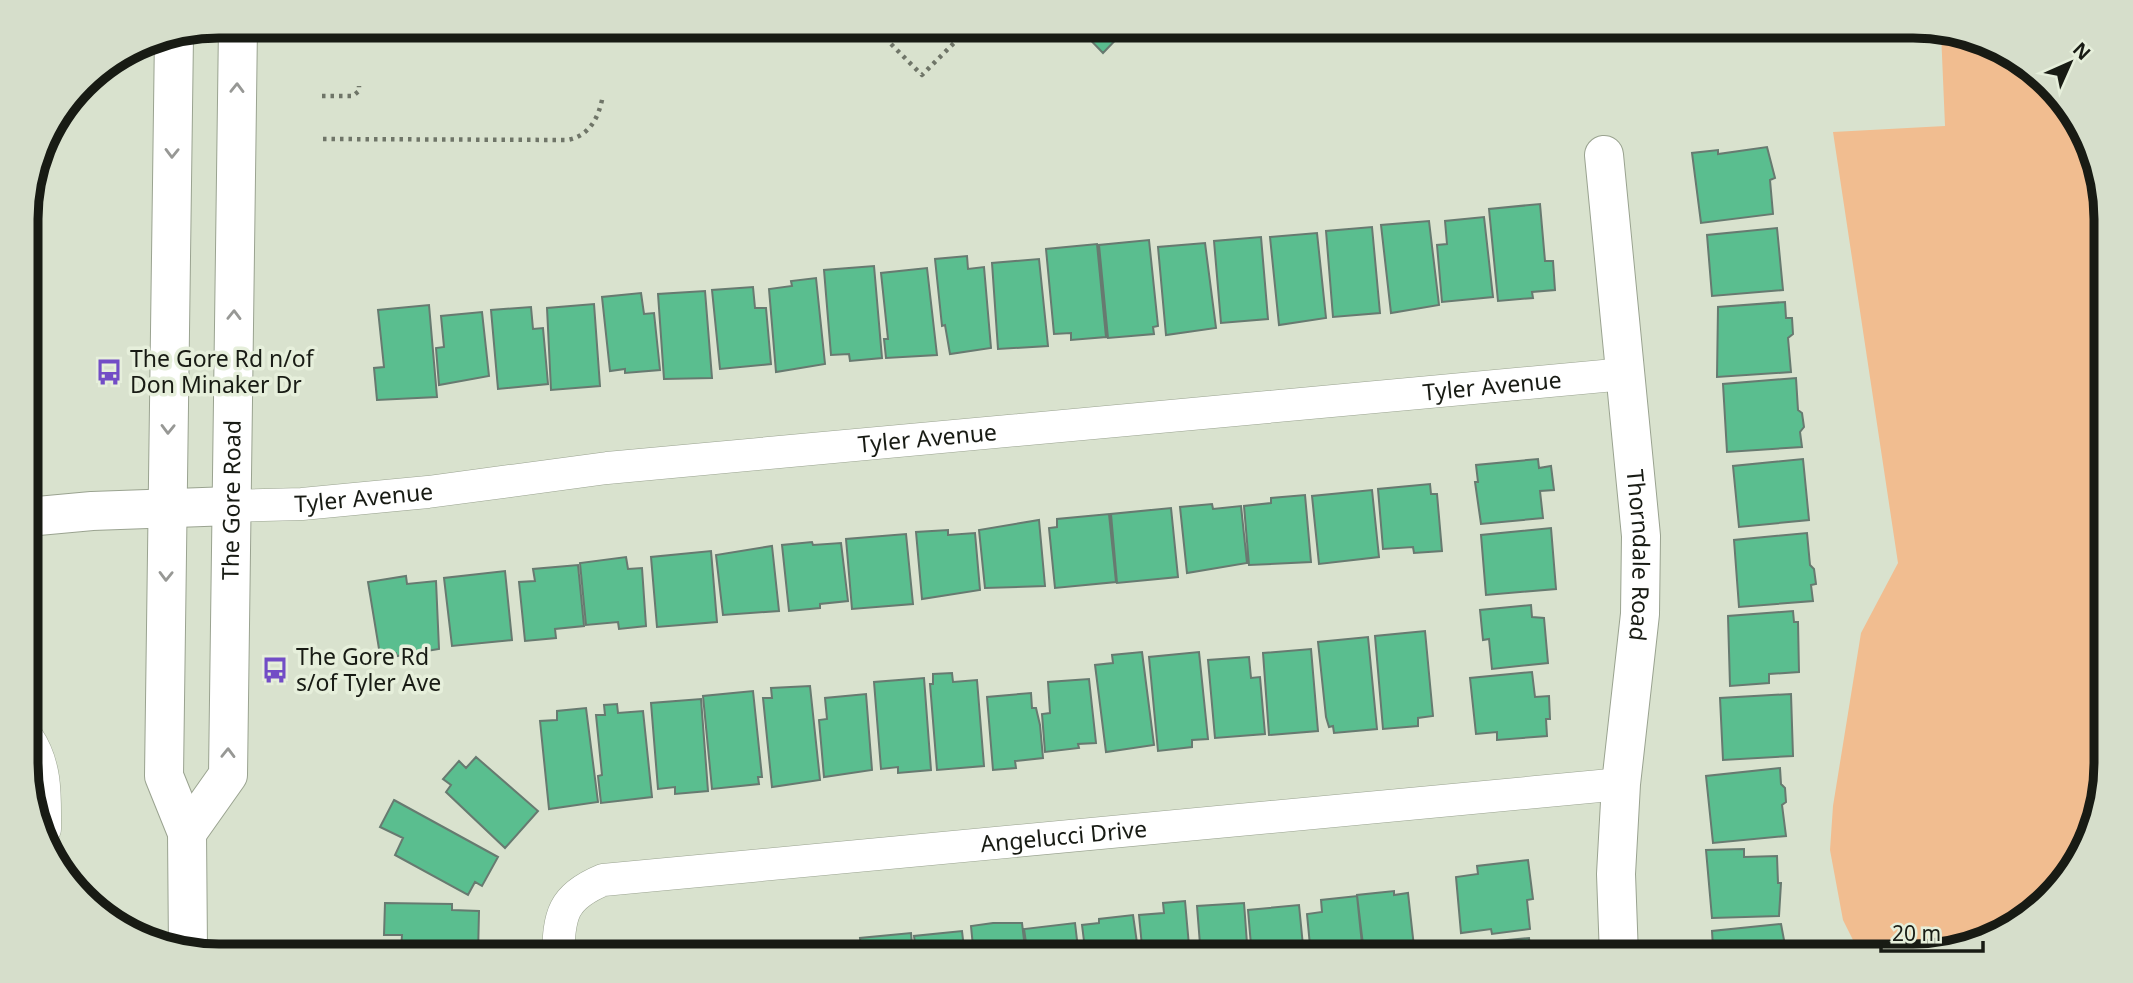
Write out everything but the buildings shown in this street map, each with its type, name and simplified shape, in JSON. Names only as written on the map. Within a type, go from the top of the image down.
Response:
[{"type":"main road","name":"The Gore Road","points":[[187,833],[228,775],[238,38]]},
{"type":"main road","points":[[174,45],[163,776],[187,833],[188,942]]},
{"type":"main road","name":"Thorndale Road","points":[[1604,155],[1641,549],[1640,614],[1621,784],[1616,874],[1619,944]]},
{"type":"main road","points":[[38,516],[231,506]]},
{"type":"street","name":"Tyler Avenue","points":[[231,506],[302,504],[428,492],[607,468],[1625,374]]},
{"type":"street","points":[[38,753],[45,787],[45,810]]},
{"type":"street","name":"Angelucci Drive","points":[[558,944],[559,927],[566,904],[584,888],[603,880],[1621,784]]},
{"type":"path","points":[[885,38],[922,75],[959,38]]},
{"type":"path","points":[[322,96],[353,96],[359,91],[359,86]]},
{"type":"path","points":[[323,139],[567,140],[576,138],[592,125],[603,95]]},
{"type":"shaded area","points":[[1941,41],[1949,42],[1983,52],[2004,63],[2035,86],[2035,98],[2047,98],[2057,109],[2081,150],[2093,196],[2094,775],[2091,799],[2081,833],[2064,864],[2033,900],[1993,926],[1949,941],[1925,944],[1855,944],[1843,920],[1830,850],[1833,806],[1861,633],[1898,563],[1833,132],[1945,126]]},
{"type":"place","name":"The Gore Rd n/of Don Minaker Dr","points":[[109,372]]},
{"type":"place","name":"The Gore Rd s/of Tyler Ave","points":[[275,670]]}]
